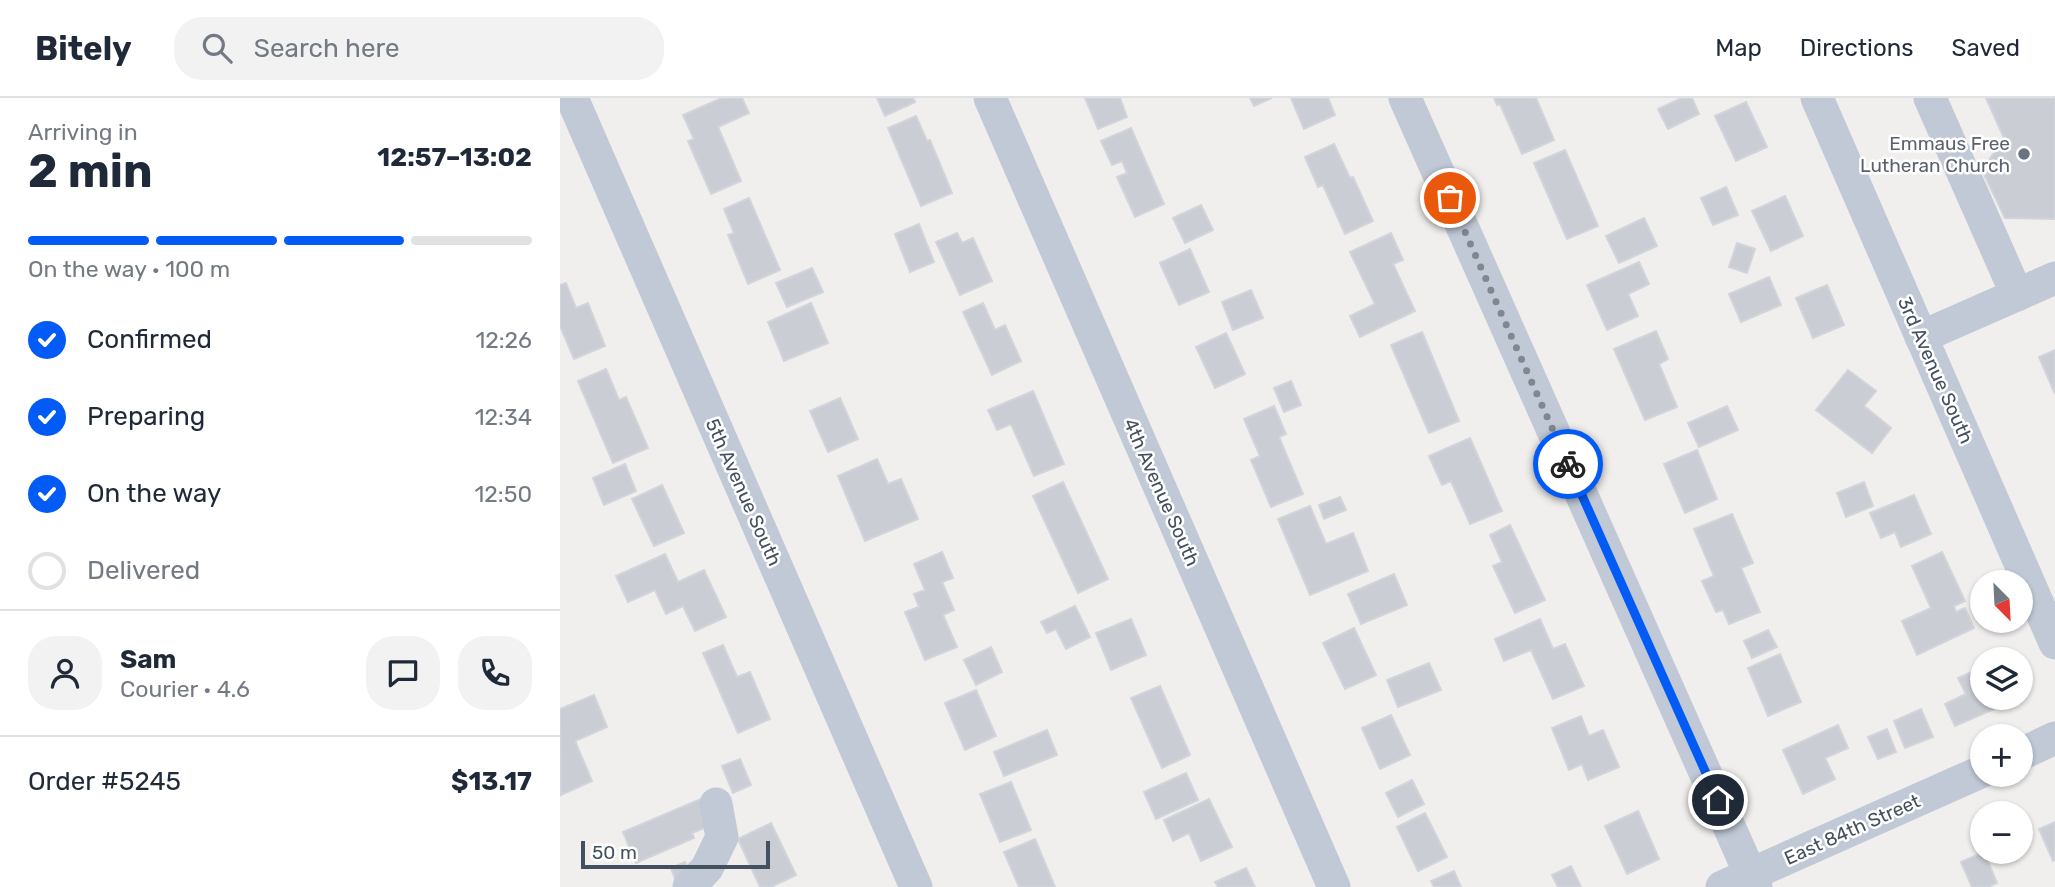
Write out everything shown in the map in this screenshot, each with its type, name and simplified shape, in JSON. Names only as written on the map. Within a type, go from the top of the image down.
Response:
[{"type":"street","name":"5th Avenue South","points":[[572,98],[916,887]]},
{"type":"street","name":"4th Avenue South","points":[[990,98],[1334,887]]},
{"type":"street","points":[[1405,98],[1743,883]]},
{"type":"street","name":"3rd Avenue South","points":[[1817,98],[2055,643]]},
{"type":"street","points":[[1930,98],[2017,295]]},
{"type":"street","points":[[1921,337],[2055,278]]},
{"type":"street","points":[[2033,748],[2055,738]]},
{"type":"street","name":"East 84th Street","points":[[1743,883],[1970,777]]},
{"type":"street","points":[[689,887],[707,868],[722,837],[716,804]]},
{"type":"building","points":[[722,98],[742,98],[749,113],[718,127],[741,181],[711,194],[688,141],[694,139],[683,115]]},
{"type":"building","points":[[877,98],[913,98],[915,102],[885,116]]},
{"type":"building","points":[[1085,98],[1120,98],[1127,117],[1098,129]]},
{"type":"building","points":[[1250,98],[1272,98],[1254,106]]},
{"type":"building","points":[[1291,98],[1328,98],[1335,115],[1304,129]]},
{"type":"building","points":[[1494,98],[1536,98],[1554,140],[1522,154],[1500,104],[1497,105]]},
{"type":"building","points":[[1682,98],[1692,98],[1699,114],[1668,129],[1658,109]]},
{"type":"building","name":"Emmaus Free Lutheran Church","points":[[1986,98],[2055,98],[2055,219],[2005,218],[1982,170],[2004,138]]},
{"type":"building","points":[[1746,102],[1767,147],[1736,161],[1715,116]]},
{"type":"building","points":[[916,116],[927,141],[930,140],[952,193],[921,206],[888,128]]},
{"type":"building","points":[[1131,128],[1164,204],[1135,217],[1117,177],[1127,173],[1122,161],[1112,165],[1101,141]]},
{"type":"building","points":[[1334,144],[1373,221],[1345,234],[1323,185],[1318,187],[1305,157]]},
{"type":"building","points":[[1565,150],[1598,226],[1567,239],[1534,163]]},
{"type":"building","points":[[1726,187],[1738,215],[1713,225],[1701,198]]},
{"type":"building","points":[[1785,196],[1803,236],[1771,251],[1752,211]]},
{"type":"building","points":[[749,198],[780,270],[748,284],[728,235],[734,233],[724,209]]},
{"type":"building","points":[[1201,205],[1213,230],[1185,243],[1173,218]]},
{"type":"building","points":[[1644,218],[1657,246],[1619,263],[1606,236]]},
{"type":"building","points":[[919,224],[934,262],[910,272],[895,234]]},
{"type":"building","points":[[957,233],[962,243],[973,238],[992,281],[960,295],[936,242]]},
{"type":"building","points":[[1391,233],[1403,260],[1393,264],[1415,311],[1360,337],[1350,316],[1375,304],[1350,252]]},
{"type":"building","points":[[1737,243],[1755,249],[1747,273],[1729,267]]},
{"type":"building","points":[[1190,249],[1209,292],[1179,305],[1160,263]]},
{"type":"building","points":[[1639,262],[1649,284],[1628,294],[1638,316],[1607,330],[1587,285]]},
{"type":"building","points":[[812,268],[823,292],[787,307],[776,283]]},
{"type":"building","points":[[1769,277],[1781,305],[1741,322],[1729,294]]},
{"type":"building","points":[[566,283],[576,308],[588,303],[605,346],[574,359],[560,326],[560,285]]},
{"type":"building","points":[[1827,285],[1844,325],[1813,338],[1796,298]]},
{"type":"building","points":[[1251,290],[1263,318],[1233,330],[1222,302]]},
{"type":"building","points":[[811,303],[828,343],[784,361],[768,322]]},
{"type":"building","points":[[983,303],[995,330],[1005,325],[1021,361],[992,375],[963,312]]},
{"type":"building","points":[[1656,331],[1668,359],[1659,364],[1677,407],[1645,420],[1614,349]]},
{"type":"building","points":[[1422,332],[1459,421],[1429,433],[1391,345]]},
{"type":"building","points":[[1226,333],[1245,374],[1215,388],[1196,347]]},
{"type":"building","points":[[2055,350],[2055,394],[2039,357]]},
{"type":"building","points":[[606,369],[619,400],[626,397],[648,448],[613,463],[578,381]]},
{"type":"building","points":[[1848,370],[1876,391],[1864,406],[1891,428],[1872,453],[1816,410]]},
{"type":"building","points":[[1291,381],[1301,405],[1284,412],[1274,388]]},
{"type":"building","points":[[1033,391],[1064,464],[1034,476],[1011,424],[997,430],[988,410]]},
{"type":"building","points":[[840,398],[858,439],[828,452],[810,411]]},
{"type":"building","points":[[1274,406],[1286,434],[1279,437],[1303,494],[1271,507],[1251,460],[1260,456],[1244,419]]},
{"type":"building","points":[[1727,406],[1738,430],[1699,447],[1688,423]]},
{"type":"building","points":[[1470,438],[1502,511],[1470,524],[1451,481],[1442,485],[1429,456]]},
{"type":"building","points":[[1697,450],[1717,499],[1685,513],[1664,464]]},
{"type":"building","points":[[877,459],[888,484],[901,479],[918,519],[865,541],[838,476]]},
{"type":"building","points":[[625,464],[636,491],[604,505],[593,478]]},
{"type":"building","points":[[1063,482],[1108,579],[1078,593],[1033,496]]},
{"type":"building","points":[[1864,482],[1873,506],[1846,517],[1837,493]]},
{"type":"building","points":[[662,485],[684,533],[654,546],[632,499]]},
{"type":"building","points":[[1914,495],[1931,534],[1901,547],[1895,532],[1881,538],[1870,513]]},
{"type":"building","points":[[1340,497],[1346,510],[1324,519],[1319,505]]},
{"type":"building","points":[[1310,506],[1326,544],[1353,533],[1368,571],[1310,595],[1278,519]]},
{"type":"building","points":[[1732,514],[1753,563],[1741,568],[1760,612],[1729,624],[1723,610],[1716,612],[1702,581],[1714,576],[1694,529]]},
{"type":"building","points":[[1510,525],[1545,600],[1515,613],[1493,566],[1502,562],[1490,535]]},
{"type":"building","points":[[942,552],[953,578],[942,582],[954,610],[943,615],[957,647],[925,660],[905,612],[919,607],[914,594],[925,590],[914,564]]},
{"type":"building","points":[[1942,552],[1965,601],[1954,606],[1956,612],[1965,608],[1970,619],[1970,630],[1917,655],[1902,621],[1931,608],[1912,566]]},
{"type":"building","points":[[665,554],[678,582],[704,570],[726,617],[695,631],[683,606],[666,614],[655,590],[628,602],[616,576]]},
{"type":"building","points":[[1394,574],[1407,605],[1361,624],[1348,594]]},
{"type":"building","points":[[1075,606],[1090,637],[1066,649],[1056,629],[1047,633],[1041,622]]},
{"type":"building","points":[[1131,619],[1146,655],[1111,670],[1096,633]]},
{"type":"building","points":[[1540,619],[1553,649],[1565,644],[1584,686],[1553,699],[1531,650],[1504,661],[1495,639]]},
{"type":"building","points":[[1354,628],[1376,675],[1345,689],[1323,643]]},
{"type":"building","points":[[1768,630],[1777,647],[1752,658],[1744,641]]},
{"type":"building","points":[[723,645],[737,677],[750,672],[770,719],[738,733],[703,653]]},
{"type":"building","points":[[991,647],[1002,672],[976,685],[964,660]]},
{"type":"building","points":[[1780,654],[1801,702],[1768,716],[1748,668]]},
{"type":"building","points":[[1429,663],[1441,690],[1398,707],[1387,680]]},
{"type":"building","points":[[1970,673],[1970,710],[1992,710],[1955,726],[1945,704],[1966,694],[1958,678]]},
{"type":"building","points":[[1160,686],[1190,755],[1162,768],[1131,698]]},
{"type":"building","points":[[976,690],[996,736],[965,750],[945,703]]},
{"type":"building","points":[[594,695],[607,727],[575,741],[592,781],[561,795],[560,709]]},
{"type":"building","points":[[1921,709],[1933,737],[1905,748],[1894,721]]},
{"type":"building","points":[[1391,715],[1410,755],[1380,769],[1362,728]]},
{"type":"building","points":[[1581,716],[1589,736],[1603,730],[1619,767],[1588,780],[1582,764],[1569,770],[1552,728]]},
{"type":"building","points":[[1838,725],[1848,748],[1825,758],[1835,779],[1803,794],[1783,750]]},
{"type":"building","points":[[1887,729],[1896,752],[1878,759],[1868,737]]},
{"type":"building","points":[[1047,730],[1057,755],[1004,776],[994,752]]},
{"type":"building","points":[[740,759],[751,785],[733,793],[722,766]]},
{"type":"building","points":[[1186,773],[1198,800],[1156,819],[1144,792]]},
{"type":"building","points":[[1412,780],[1424,804],[1398,817],[1386,793]]},
{"type":"building","points":[[1011,782],[1031,830],[1000,842],[980,794]]},
{"type":"building","points":[[703,798],[714,824],[692,833],[694,838],[636,863],[623,832]]},
{"type":"building","points":[[1209,799],[1232,847],[1201,861],[1189,833],[1173,841],[1164,820]]},
{"type":"building","points":[[1638,811],[1659,859],[1627,874],[1605,826]]},
{"type":"building","points":[[1425,813],[1447,857],[1418,871],[1397,827]]},
{"type":"building","points":[[2055,822],[2055,860],[2053,861],[2039,829]]},
{"type":"building","points":[[771,823],[796,875],[771,887],[760,887],[738,839]]},
{"type":"building","points":[[1035,839],[1055,887],[1019,887],[1004,852]]},
{"type":"building","points":[[1970,858],[1970,864],[1989,864],[1997,883],[1988,887],[1972,887],[1961,862]]},
{"type":"building","points":[[685,862],[691,875],[676,882],[671,868]]},
{"type":"building","points":[[1571,866],[1581,887],[1558,887],[1552,875]]},
{"type":"building","points":[[1246,868],[1255,887],[1218,887],[1215,882]]},
{"type":"building","points":[[1454,871],[1461,887],[1434,887],[1431,881]]},
{"type":"way so far","points":[[1450,198],[1568,464]]},
{"type":"place","name":"Emmaus Free Lutheran Church","points":[[2024,154]]},
{"type":"route","points":[[1568,464],[1718,800]]}]
